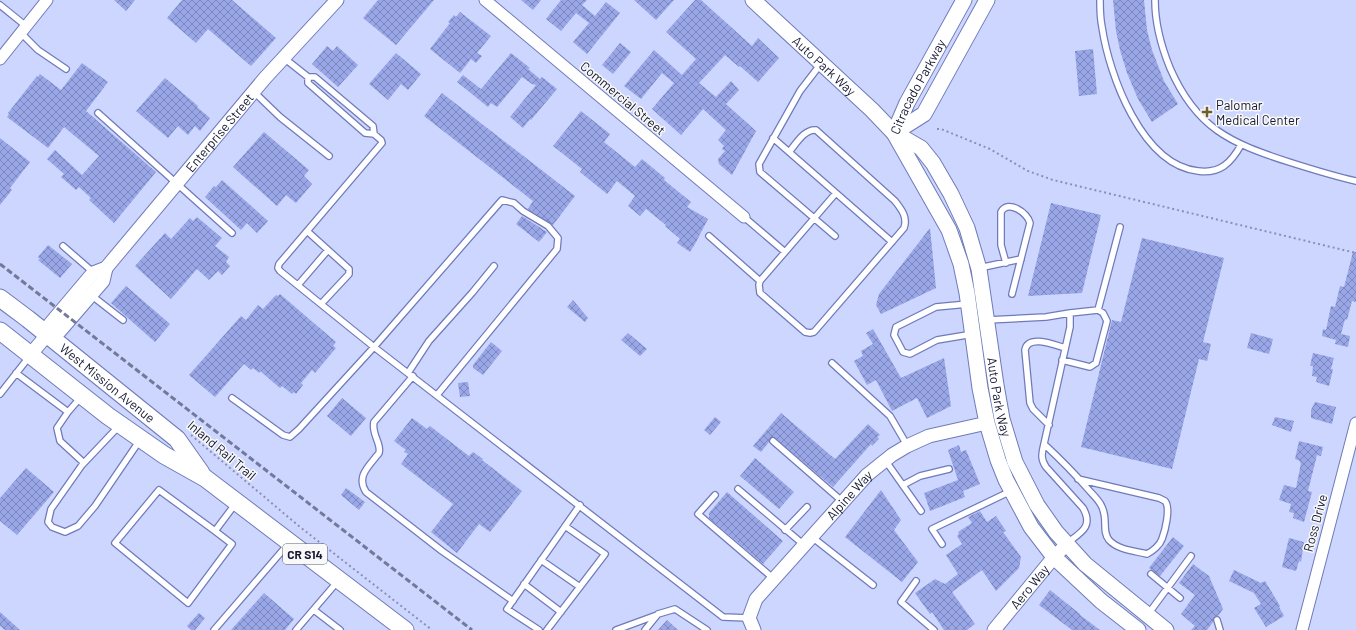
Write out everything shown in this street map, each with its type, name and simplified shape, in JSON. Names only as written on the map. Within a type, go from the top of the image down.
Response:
[{"type":"main road","name":"Auto Park Way","points":[[753,0],[872,110],[894,133],[949,230],[961,264],[969,304],[987,423],[998,460],[1012,491],[1031,527],[1054,557],[1101,601],[1135,629]]},
{"type":"main road","name":"Citracado Parkway","points":[[894,133],[907,103],[964,0]]},
{"type":"main road","name":"Citracado Parkway","points":[[894,133],[924,114],[987,0]]},
{"type":"main road","name":"Auto Park Way","points":[[894,133],[921,148],[933,162],[967,228],[979,269],[1002,419],[1015,462],[1037,505],[1067,544],[1094,572],[1166,630]]},
{"type":"main road","name":"West Mission Avenue","points":[[0,298],[177,439],[205,478]]},
{"type":"main road","name":"West Mission Avenue","points":[[0,331],[121,425],[164,455],[205,478],[405,630]]},
{"type":"street","points":[[0,59],[47,0]]},
{"type":"street","name":"Enterprise Street","points":[[47,334],[59,332],[103,281],[106,268],[253,92],[337,0]]},
{"type":"street","name":"Commercial Street","points":[[485,0],[744,217]]},
{"type":"street","name":"Enterprise Street","points":[[30,355],[47,334],[50,324],[93,273],[106,268]]},
{"type":"street","name":"Alpine Way","points":[[752,624],[756,599],[866,475],[885,460],[918,440],[941,433],[987,423]]},
{"type":"street","name":"Ross Drive","points":[[1302,630],[1356,423]]},
{"type":"street","name":"Aero Way","points":[[994,630],[1054,557],[1067,544]]},
{"type":"lane","points":[[1100,0],[1102,27],[1116,79],[1133,117],[1140,129],[1156,149],[1165,157],[1180,166],[1196,171],[1210,172],[1224,167],[1229,163],[1241,145]]},
{"type":"lane","points":[[1154,0],[1160,37],[1167,60],[1179,86],[1194,110],[1205,121],[1222,135],[1241,145],[1280,159],[1356,181]]},
{"type":"lane","points":[[0,5],[24,30],[38,50],[66,69]]},
{"type":"lane","points":[[284,58],[308,77],[315,76],[373,126],[374,134]]},
{"type":"lane","points":[[822,63],[800,91],[759,164],[760,172],[835,236]]},
{"type":"lane","points":[[308,77],[308,83],[365,133],[374,134],[381,140],[382,143],[279,264],[278,268],[374,347],[580,505],[722,617],[752,624]]},
{"type":"lane","points":[[253,92],[280,117],[329,156]]},
{"type":"lane","points":[[336,107],[342,100]]},
{"type":"lane","points":[[98,113],[232,233]]},
{"type":"lane","points":[[789,152],[807,132],[816,130],[895,201],[900,208],[906,223],[904,228],[814,332],[805,332],[760,292],[759,285],[760,281],[836,193]]},
{"type":"lane","points":[[773,138],[892,242]]},
{"type":"lane","points":[[232,398],[283,435],[290,437],[374,347],[502,200],[514,203],[523,211],[548,226],[558,238],[557,249],[437,395]]},
{"type":"lane","points":[[1006,263],[1001,245],[1001,212],[1003,208],[1016,207],[1027,215],[1030,223],[1012,294]]},
{"type":"lane","points":[[744,217],[785,252]]},
{"type":"lane","points":[[1098,310],[1120,227]]},
{"type":"lane","points":[[307,231],[349,269],[348,274],[321,304]]},
{"type":"lane","points":[[709,236],[760,281]]},
{"type":"lane","points":[[63,246],[93,273]]},
{"type":"lane","points":[[298,285],[328,250]]},
{"type":"lane","points":[[979,269],[1021,260]]},
{"type":"lane","points":[[494,266],[429,341],[410,375],[374,422],[372,428],[379,446],[379,453],[366,469],[363,475],[362,486],[366,492],[442,551],[512,602]]},
{"type":"lane","points":[[91,295],[123,320]]},
{"type":"lane","points":[[969,304],[936,307],[896,326],[894,335],[902,352],[910,354],[937,340],[973,334]]},
{"type":"lane","points":[[987,320],[1046,317],[1098,310],[1102,313],[1107,321],[1096,363],[1090,368],[1062,360]]},
{"type":"lane","points":[[1067,544],[1086,527],[1088,520],[1087,515],[1083,508],[1046,467],[1041,456],[1066,348],[1070,327],[1070,314]]},
{"type":"lane","points":[[1048,424],[1033,409],[1030,403],[1024,350],[1028,343],[1039,341],[1066,348]]},
{"type":"lane","points":[[0,394],[30,355]]},
{"type":"lane","points":[[832,363],[890,416],[907,446]]},
{"type":"lane","points":[[16,373],[68,412]]},
{"type":"lane","points":[[82,396],[57,428],[60,441],[84,463]]},
{"type":"lane","points":[[121,425],[84,463],[51,509],[48,522],[52,527],[65,532],[78,526],[96,506],[140,438]]},
{"type":"lane","points":[[773,441],[843,502]]},
{"type":"lane","points":[[1044,444],[1100,504],[1106,514],[1105,529],[1110,540],[1120,547],[1146,554],[1154,549],[1162,540],[1168,513],[1165,501],[1159,498],[1078,479]]},
{"type":"lane","points":[[885,460],[921,511]]},
{"type":"lane","points":[[903,485],[920,476],[949,469]]},
{"type":"lane","points":[[738,489],[785,530],[808,541],[873,585]]},
{"type":"lane","points":[[159,490],[216,531],[232,544],[188,603],[115,543],[159,490]]},
{"type":"lane","points":[[942,544],[932,529],[1012,491]]},
{"type":"lane","points":[[715,495],[698,514],[774,579]]},
{"type":"lane","points":[[216,531],[236,502]]},
{"type":"lane","points":[[539,630],[507,609],[580,505]]},
{"type":"lane","points":[[785,530],[807,507]]},
{"type":"lane","points":[[547,630],[605,554],[565,526]]},
{"type":"lane","points":[[214,630],[289,542]]},
{"type":"lane","points":[[1147,615],[1191,556]]},
{"type":"lane","points":[[541,560],[580,587]]},
{"type":"lane","points":[[1151,574],[1180,598]]},
{"type":"lane","points":[[296,630],[340,580]]},
{"type":"lane","points":[[916,581],[901,602],[934,630]]},
{"type":"lane","points":[[524,584],[561,612]]},
{"type":"lane","points":[[616,630],[674,609],[707,630]]},
{"type":"lane","points":[[314,610],[340,630]]},
{"type":"lane","points":[[645,630],[657,615]]},
{"type":"lane","points":[[1217,620],[1220,630]]},
{"type":"path","points":[[937,129],[941,129],[971,140],[1028,171],[1053,180],[1356,253]]},
{"type":"path","name":"Inland Rail Trail","points":[[188,432],[300,527],[432,630]]},
{"type":"building","points":[[114,0],[135,0],[126,11]]},
{"type":"building","points":[[182,0],[232,0],[276,38],[251,66],[208,29],[196,43],[167,18]]},
{"type":"building","points":[[378,0],[434,0],[396,45],[363,18]]},
{"type":"building","points":[[521,0],[541,0],[533,10]]},
{"type":"building","points":[[561,0],[587,0],[582,5],[595,16],[606,2],[620,13],[587,54],[573,42],[589,23],[576,13],[561,31],[546,19]]},
{"type":"building","points":[[634,0],[674,0],[656,20]]},
{"type":"building","points":[[695,0],[701,0],[752,46],[758,38],[779,58],[758,82],[725,55],[699,83],[716,97],[731,81],[739,90],[726,104],[756,131],[732,175],[719,164],[718,159],[725,151],[722,149],[724,146],[718,140],[726,130],[703,109],[681,135],[652,109],[674,83],[662,73],[641,99],[624,86],[654,50],[682,75],[696,59],[666,32]]},
{"type":"building","points":[[1113,0],[1144,0],[1147,30],[1152,50],[1164,81],[1178,104],[1152,122],[1138,99],[1127,73],[1116,31]]},
{"type":"building","points":[[460,12],[491,36],[477,53],[482,56],[476,63],[471,59],[460,73],[430,49],[450,23],[448,22],[454,15],[456,17]]},
{"type":"building","points":[[620,43],[631,52],[613,74],[602,65]]},
{"type":"building","points":[[327,46],[333,51],[337,46],[358,65],[338,87],[312,64]]},
{"type":"building","points":[[1093,49],[1097,94],[1079,96],[1075,51]]},
{"type":"building","points":[[396,53],[421,74],[408,90],[401,84],[388,100],[369,84]]},
{"type":"building","points":[[511,53],[530,68],[528,69],[540,79],[542,77],[557,89],[523,128],[510,117],[536,85],[522,77],[497,107],[491,103],[488,107],[457,82],[463,75],[481,89]]},
{"type":"building","points":[[82,63],[108,82],[86,111],[156,172],[114,223],[89,200],[91,198],[79,187],[76,190],[61,177],[64,174],[47,159],[55,150],[82,175],[99,156],[64,127],[48,148],[7,117],[9,114],[8,113],[37,76],[38,77],[40,74],[61,90]]},
{"type":"building","points":[[165,78],[210,118],[200,131],[195,126],[188,135],[178,126],[168,138],[136,111]]},
{"type":"building","points":[[442,93],[575,196],[553,225],[528,209],[533,201],[424,116]]},
{"type":"building","points":[[581,111],[610,134],[604,142],[635,167],[642,159],[665,178],[664,180],[691,202],[687,207],[708,219],[690,252],[677,243],[680,239],[665,226],[666,225],[646,209],[640,216],[628,206],[635,196],[617,181],[607,194],[580,172],[582,169],[553,146]]},
{"type":"building","points":[[264,132],[309,170],[304,176],[312,184],[296,203],[286,195],[277,206],[233,167]]},
{"type":"building","points":[[0,138],[30,162],[10,188],[12,190],[0,205]]},
{"type":"building","points":[[222,180],[268,221],[257,233],[247,223],[241,230],[205,197],[214,186],[216,187]]},
{"type":"building","points":[[1051,203],[1101,215],[1082,293],[1028,296]]},
{"type":"building","points":[[522,216],[547,232],[539,242],[516,224]]},
{"type":"building","points":[[197,217],[222,238],[215,246],[229,257],[226,262],[230,266],[222,275],[218,271],[209,280],[197,269],[171,299],[135,266],[165,233],[171,239],[190,218],[193,221]]},
{"type":"building","points":[[930,228],[936,288],[881,314],[876,305],[879,294]]},
{"type":"building","points":[[1142,238],[1224,258],[1203,342],[1211,344],[1207,361],[1199,359],[1172,469],[1081,447],[1112,320],[1121,322]]},
{"type":"building","points":[[48,245],[72,264],[60,278],[38,260],[40,259],[38,257]]},
{"type":"building","points":[[1353,252],[1356,252],[1356,302],[1352,301],[1347,320],[1345,319],[1341,334],[1350,336],[1348,347],[1335,344],[1336,340],[1322,336],[1323,329],[1326,330],[1331,306],[1335,307],[1340,286],[1344,287]]},
{"type":"building","points":[[126,286],[170,324],[155,342],[111,303]]},
{"type":"building","points":[[280,294],[336,342],[333,346],[336,348],[315,373],[312,370],[301,383],[303,385],[296,394],[294,392],[292,394],[282,386],[280,388],[260,371],[259,373],[253,368],[251,370],[244,364],[215,397],[189,375],[241,316],[246,320],[258,305],[263,309],[276,295],[278,296]]},
{"type":"building","points":[[573,300],[588,318],[585,322],[567,307]]},
{"type":"building","points":[[873,329],[901,378],[944,358],[951,406],[927,418],[917,398],[892,411],[876,380],[867,385],[854,361],[863,356],[861,351],[873,344],[866,333]]},
{"type":"building","points":[[628,333],[647,349],[640,356],[621,340]]},
{"type":"building","points":[[1251,333],[1273,339],[1269,354],[1247,348]]},
{"type":"building","points":[[491,342],[502,351],[483,375],[473,368],[473,365]]},
{"type":"building","points":[[1313,353],[1334,358],[1329,386],[1316,382],[1317,377],[1312,376],[1313,366],[1310,366]]},
{"type":"building","points":[[468,382],[470,396],[460,397],[458,383]]},
{"type":"building","points":[[342,398],[366,418],[351,436],[327,416]]},
{"type":"building","points":[[1315,402],[1336,407],[1332,424],[1311,418],[1311,410]]},
{"type":"building","points":[[781,413],[835,459],[868,424],[880,435],[877,437],[879,439],[872,446],[871,444],[833,487],[775,438],[770,438],[769,442],[761,452],[753,446]]},
{"type":"building","points":[[715,417],[721,422],[710,435],[704,430]]},
{"type":"building","points":[[1275,417],[1294,421],[1291,432],[1272,425]]},
{"type":"building","points":[[412,418],[427,429],[430,426],[469,456],[473,452],[522,491],[490,532],[479,524],[457,553],[431,532],[453,504],[401,464],[408,454],[404,452],[406,450],[394,441]]},
{"type":"building","points":[[1299,441],[1323,447],[1321,456],[1317,455],[1308,491],[1312,492],[1304,522],[1293,518],[1294,513],[1289,512],[1291,504],[1279,500],[1284,485],[1296,488],[1301,463],[1295,459]]},
{"type":"building","points":[[959,445],[961,452],[966,450],[980,484],[963,491],[965,497],[930,511],[924,493],[958,480],[948,450]]},
{"type":"building","points":[[755,458],[794,492],[779,509],[740,476]]},
{"type":"building","points":[[26,468],[54,492],[17,535],[0,521],[0,498]]},
{"type":"building","points":[[346,488],[365,502],[359,510],[341,495]]},
{"type":"building","points":[[881,490],[901,520],[894,530],[918,562],[902,582],[845,537]]},
{"type":"building","points":[[727,492],[783,541],[763,564],[709,518],[709,513]]},
{"type":"building","points":[[980,511],[987,522],[996,516],[1006,531],[1003,532],[1021,557],[1019,568],[996,591],[982,570],[952,592],[975,624],[967,630],[944,630],[932,612],[930,614],[915,593],[935,579],[945,584],[958,574],[946,555],[962,544],[957,536],[959,534],[958,532],[972,523],[968,517]]},
{"type":"building","points":[[1173,537],[1184,546],[1160,576],[1149,568]]},
{"type":"building","points":[[1289,538],[1304,542],[1301,562],[1299,561],[1296,571],[1282,567]]},
{"type":"building","points":[[1193,564],[1209,576],[1223,609],[1218,616],[1214,617],[1213,622],[1207,630],[1191,630],[1195,626],[1181,614],[1195,595],[1179,583]]},
{"type":"building","points":[[1234,570],[1261,583],[1265,581],[1280,606],[1279,607],[1284,616],[1266,627],[1254,608],[1261,604],[1254,593],[1229,581]]},
{"type":"building","points":[[1050,590],[1100,630],[1072,630],[1039,605]]},
{"type":"building","points":[[264,593],[294,619],[285,630],[231,630]]},
{"type":"building","points":[[0,612],[20,630],[5,630],[0,626]]},
{"type":"building","points":[[199,613],[205,618],[195,630],[191,630],[187,626]]},
{"type":"building","points":[[667,620],[678,630],[658,630]]},
{"type":"railway","points":[[0,264],[472,630]]},
{"type":"place","name":"Palomar Medical Center","points":[[1207,112]]}]
